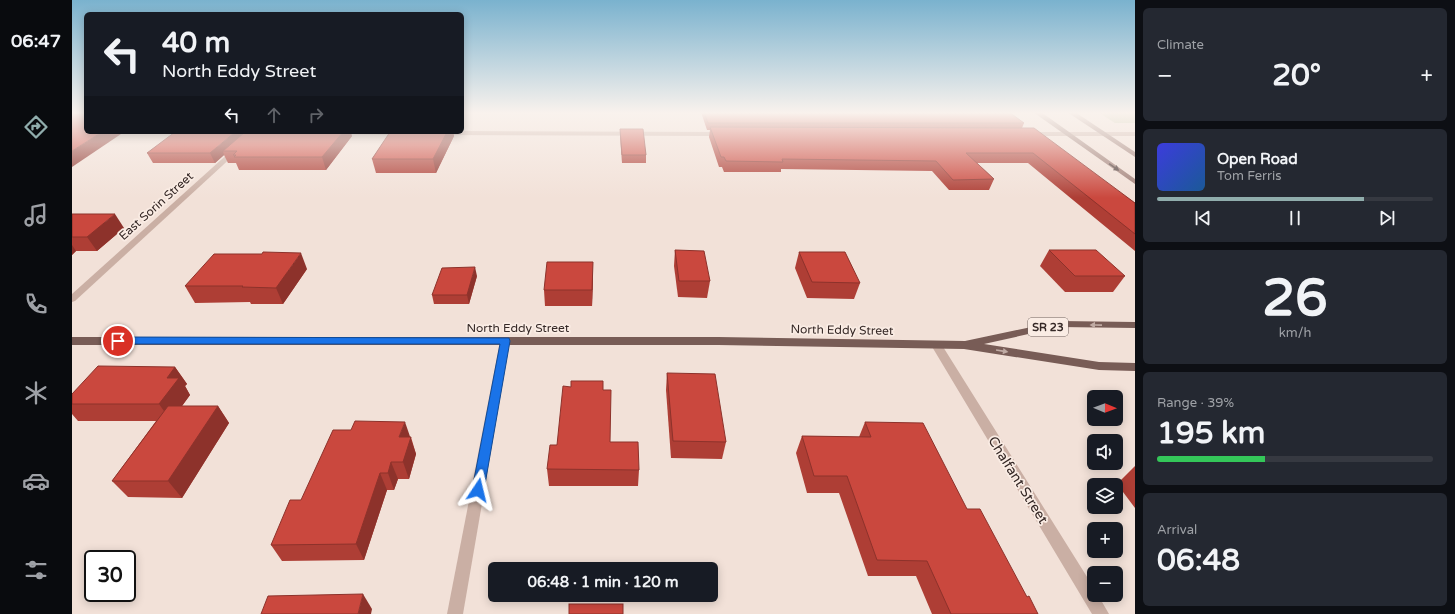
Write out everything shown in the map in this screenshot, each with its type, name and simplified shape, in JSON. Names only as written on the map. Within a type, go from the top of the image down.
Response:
[{"type":"main road","name":"North Eddy Street","points":[[964,346],[1060,324],[1135,325]]},
{"type":"main road","name":"North Eddy Street","points":[[72,341],[718,341],[936,345],[964,346],[1099,366],[1135,367]]},
{"type":"street","name":"East Sorin Street","points":[[72,299],[246,141]]},
{"type":"street","points":[[1076,141],[1135,182]]},
{"type":"street","points":[[1114,141],[1135,155]]},
{"type":"street","points":[[455,614],[505,341]]},
{"type":"street","name":"Chalfant Street","points":[[936,345],[1101,614]]},
{"type":"building","points":[[72,141],[88,141],[72,151]]},
{"type":"building","points":[[163,141],[225,141],[210,153],[147,153]]},
{"type":"building","points":[[235,141],[336,141],[322,157],[234,157],[236,155],[233,155],[237,151],[223,151]]},
{"type":"building","points":[[384,141],[443,141],[433,159],[372,159]]},
{"type":"building","points":[[621,141],[644,141],[646,155],[622,155]]},
{"type":"building","points":[[715,141],[1051,141],[1135,203],[1135,234],[1033,153],[966,153],[994,179],[953,180],[936,161],[782,159],[783,162],[726,161],[724,157],[721,157]]},
{"type":"building","points":[[72,214],[115,214],[87,237],[72,237]]},
{"type":"building","points":[[675,250],[704,251],[710,281],[679,281]]},
{"type":"building","points":[[1049,250],[1096,250],[1125,276],[1075,276]]},
{"type":"building","points":[[263,252],[301,253],[276,288],[242,287],[243,286],[185,286],[214,254],[262,254]]},
{"type":"building","points":[[799,252],[845,252],[860,283],[812,282]]},
{"type":"building","points":[[547,262],[593,262],[592,290],[544,290]]},
{"type":"building","points":[[475,267],[467,295],[432,295],[442,268]]},
{"type":"building","points":[[98,366],[175,367],[167,378],[179,378],[159,404],[72,404],[72,394]]},
{"type":"building","points":[[667,373],[715,374],[726,442],[673,441]]},
{"type":"building","points":[[571,381],[603,381],[603,390],[611,390],[610,442],[638,442],[639,470],[547,469],[550,445],[557,445],[563,386],[571,387]]},
{"type":"building","points":[[168,406],[218,406],[168,481],[112,481]]},
{"type":"building","points":[[355,421],[405,422],[399,437],[411,437],[403,462],[391,462],[388,473],[380,473],[356,544],[271,545],[290,500],[301,500],[333,430],[351,430]]},
{"type":"building","points":[[865,422],[923,423],[967,509],[980,509],[1027,597],[1029,596],[1038,614],[951,614],[927,561],[877,560],[847,476],[814,476],[802,436],[871,437]]},
{"type":"building","points":[[363,594],[358,614],[261,614],[268,596]]},
{"type":"building","points":[[569,604],[623,604],[623,614],[569,614]]},
{"type":"route","points":[[118,341],[505,341],[478,490]]}]
